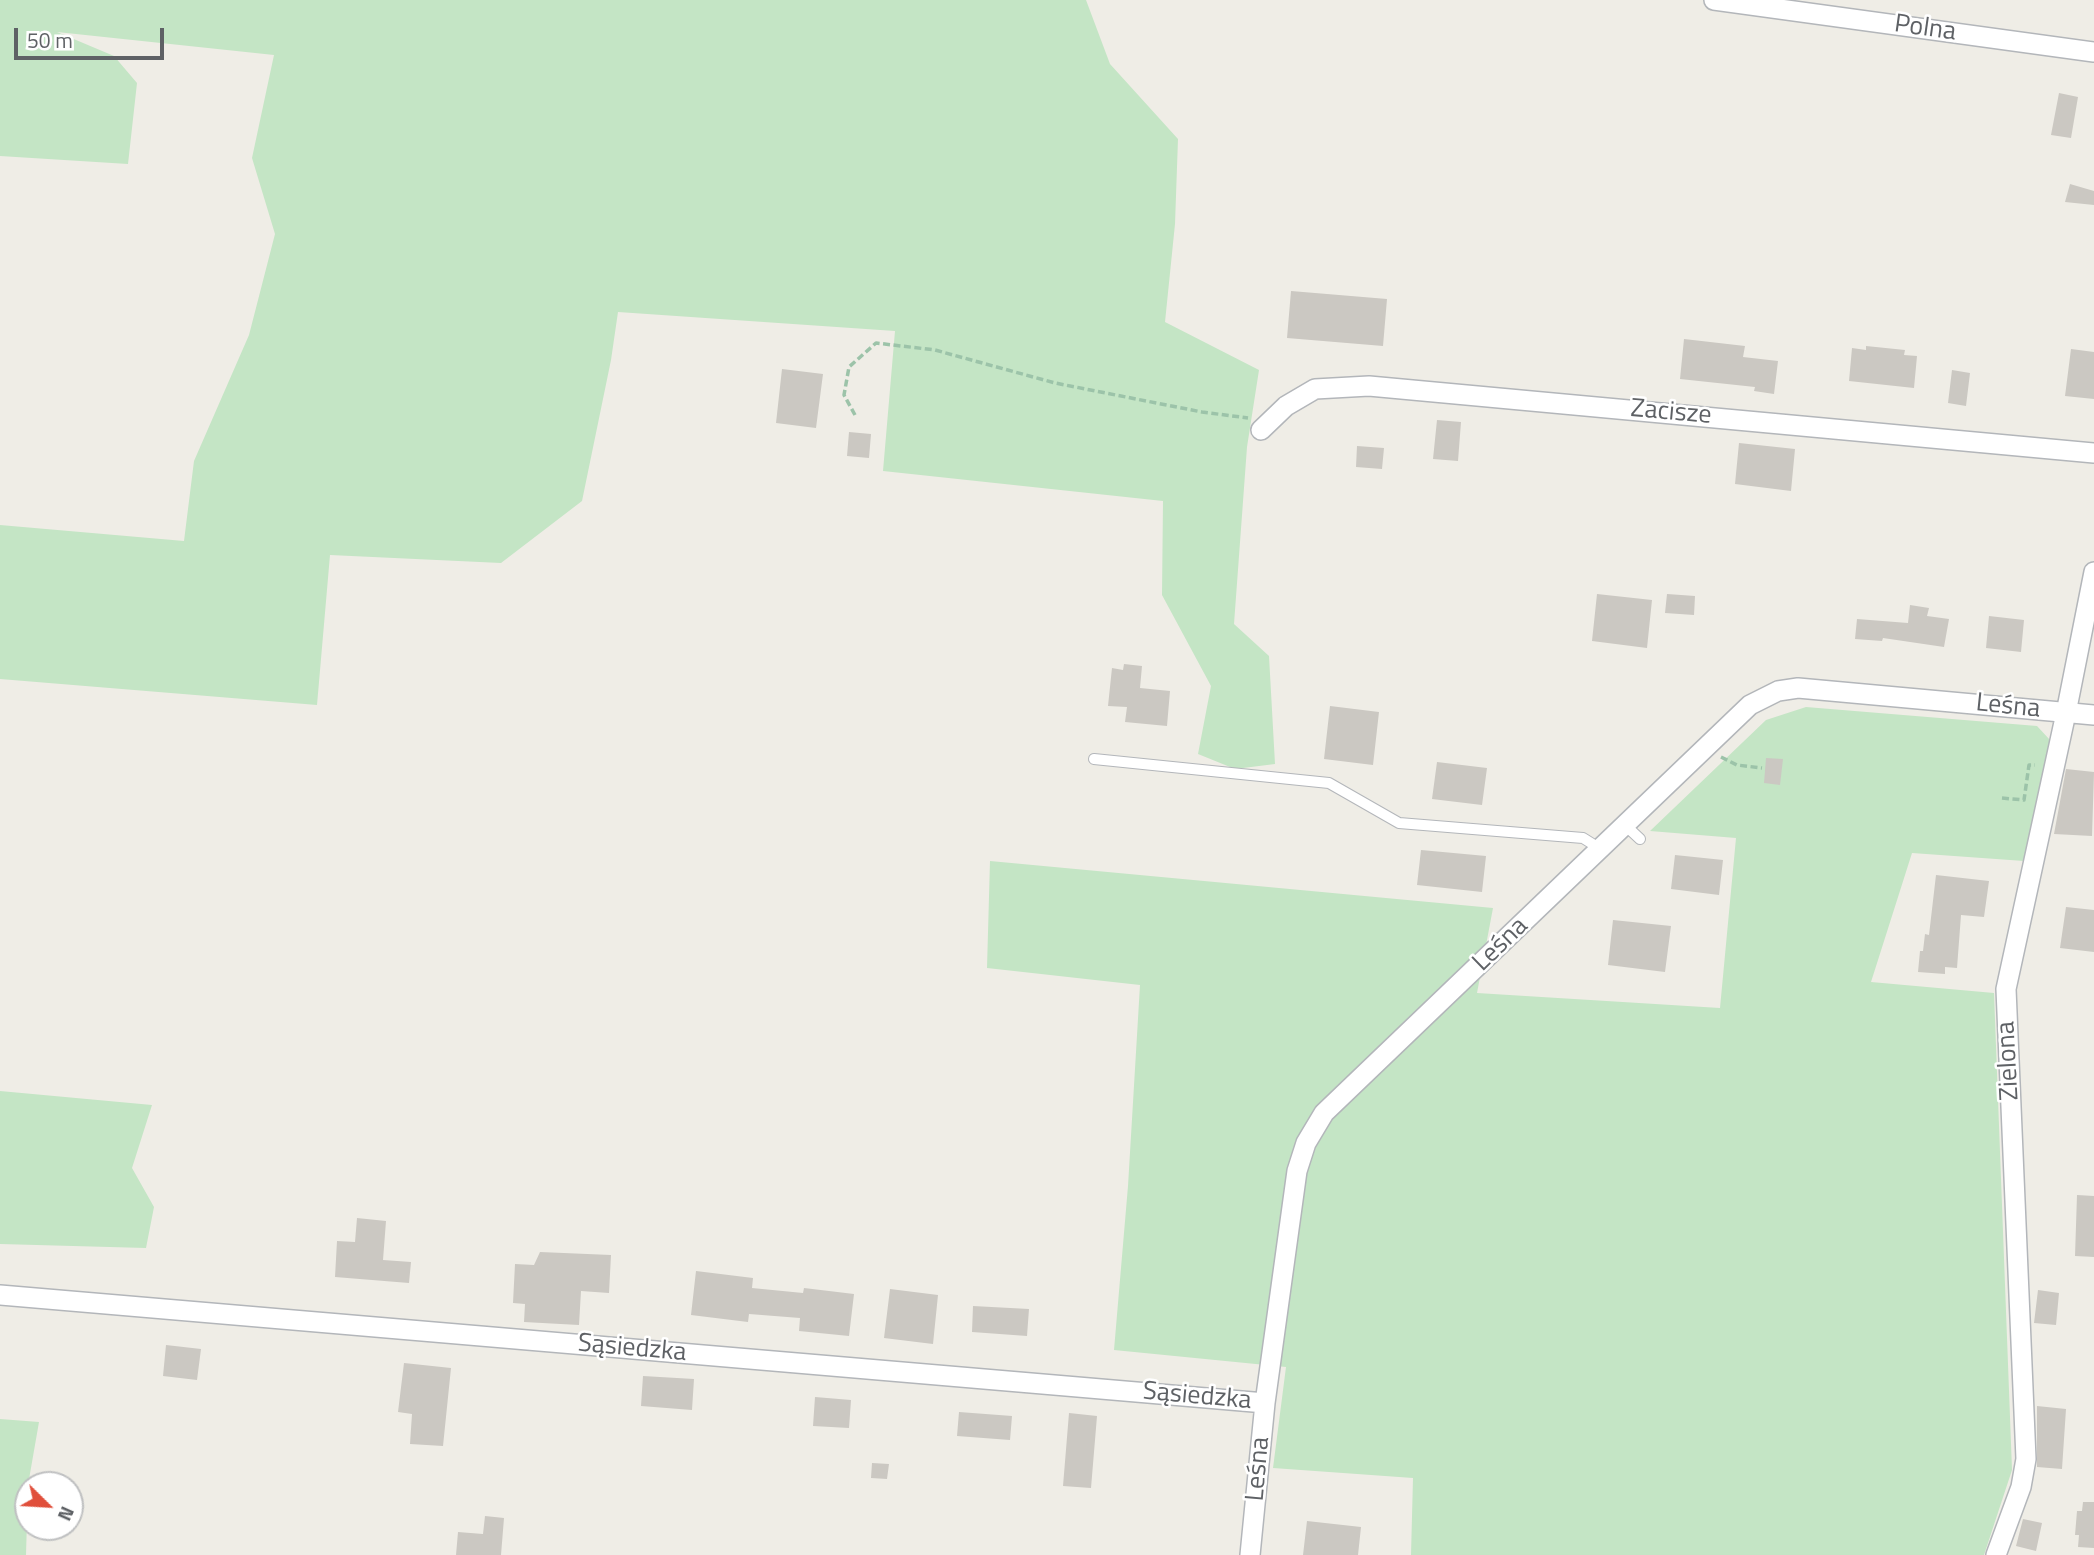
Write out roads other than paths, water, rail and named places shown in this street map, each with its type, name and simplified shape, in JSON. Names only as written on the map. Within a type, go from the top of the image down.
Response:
[{"type":"street","name":"Polna","points":[[1714,0],[2094,52]]},
{"type":"street","name":"Zacisze","points":[[1266,425],[1286,406],[1315,389],[1369,386],[2094,453]]},
{"type":"street","name":"Zielona","points":[[1996,1555],[2021,1487],[2026,1459],[2006,989],[2094,572]]},
{"type":"street","name":"Leśna","points":[[1250,1555],[1265,1403],[1297,1171],[1306,1143],[1324,1113],[1750,705],[1778,691],[1798,688],[2094,715]]},
{"type":"street","name":"Sąsiedzka","points":[[0,1295],[1265,1403]]},
{"type":"lane","points":[[1094,759],[1329,783],[1399,823],[1583,838],[1599,848]]},
{"type":"lane","points":[[1624,824],[1640,839]]}]
